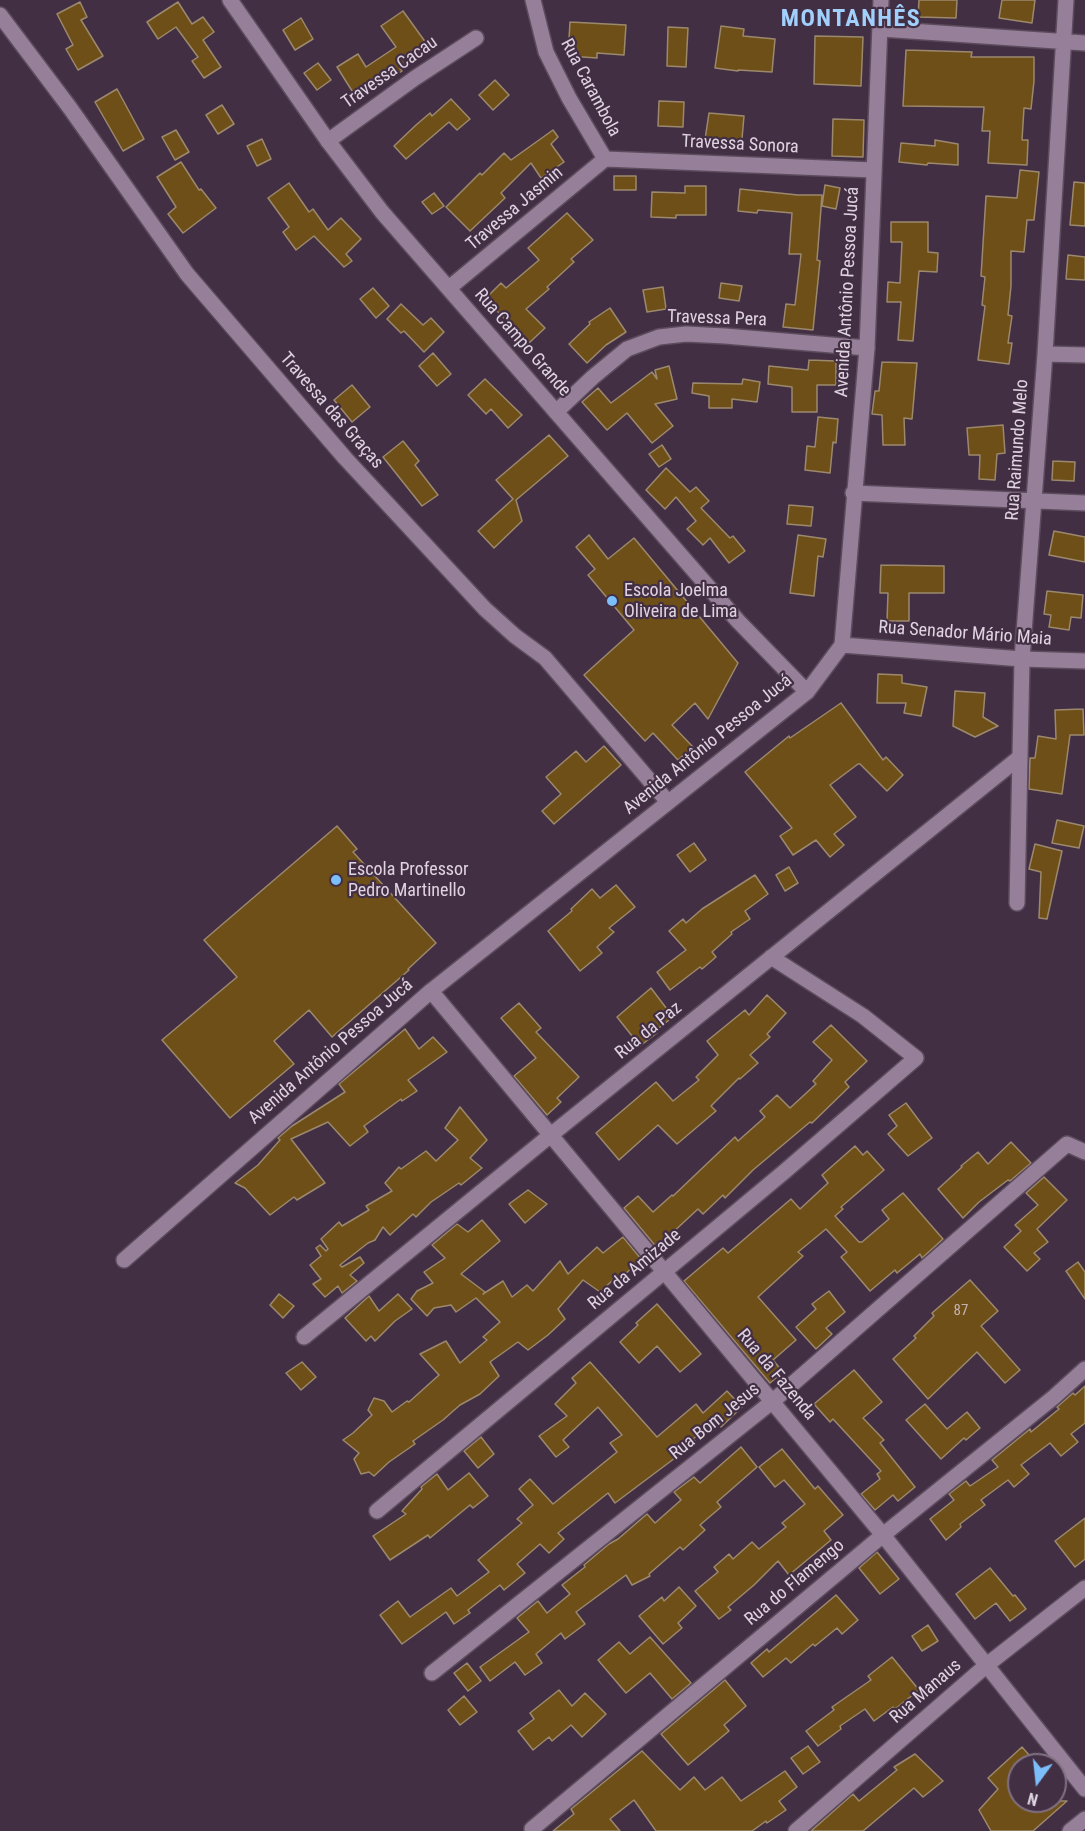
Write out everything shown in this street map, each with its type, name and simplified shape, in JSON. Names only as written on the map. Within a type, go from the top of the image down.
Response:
[{"type":"street","name":"Rua Campo Grande","points":[[230,0],[328,141],[382,212],[738,621],[807,692]]},
{"type":"street","name":"Rua Carambola","points":[[533,0],[546,52],[569,98],[605,159]]},
{"type":"street","name":"Avenida Antônio Pessoa Jucá","points":[[124,1260],[431,991],[807,692],[842,645],[867,348],[881,0]]},
{"type":"street","name":"Rua Raimundo Melo","points":[[1017,903],[1022,659],[1045,354],[1066,0]]},
{"type":"street","name":"Travessa das Graças","points":[[0,15],[70,108],[187,274],[345,458],[485,609],[515,636],[545,658],[668,802]]},
{"type":"street","points":[[880,29],[1085,43]]},
{"type":"street","name":"Travessa Cacau","points":[[328,141],[415,78],[476,38]]},
{"type":"street","name":"Travessa Sonora","points":[[605,159],[873,170]]},
{"type":"street","name":"Travessa Jasmin","points":[[449,288],[605,159]]},
{"type":"street","name":"Travessa Pera","points":[[556,412],[627,349],[659,337],[686,334],[726,336],[867,348]]},
{"type":"street","points":[[1045,354],[1085,355]]},
{"type":"street","points":[[854,493],[1085,503]]},
{"type":"street","name":"Rua Senador Mário Maia","points":[[842,645],[1022,659],[1085,661]]},
{"type":"street","name":"Rua da Paz","points":[[304,1337],[1020,757]]},
{"type":"street","name":"Rua da Amizade","points":[[377,1511],[784,1172],[916,1058],[863,1016],[771,957]]},
{"type":"street","name":"Rua da Fazenda","points":[[431,991],[883,1535],[988,1664],[1085,1789]]},
{"type":"street","name":"Rua Bom Jesus","points":[[432,1673],[773,1401],[1067,1144],[1085,1152]]},
{"type":"street","name":"Rua do Flamengo","points":[[532,1829],[1085,1369]]},
{"type":"street","name":"Rua Manaus","points":[[796,1831],[988,1664],[1085,1588]]},
{"type":"street","points":[[1070,1831],[1085,1819]]},
{"type":"building","points":[[919,0],[957,0],[956,18],[918,17]]},
{"type":"building","points":[[1002,0],[1035,0],[1032,23],[999,18]]},
{"type":"building","points":[[80,2],[87,17],[81,20],[103,56],[78,70],[66,49],[73,45],[57,14]]},
{"type":"building","points":[[178,2],[192,24],[203,17],[214,32],[203,40],[221,67],[204,78],[192,61],[198,57],[176,27],[158,39],[147,22]]},
{"type":"building","points":[[403,11],[429,47],[400,68],[402,71],[386,82],[382,77],[354,94],[337,67],[358,54],[366,67],[396,47],[381,26]]},
{"type":"building","points":[[301,18],[313,39],[295,50],[283,30]]},
{"type":"building","points":[[570,22],[626,25],[624,55],[597,53],[597,58],[568,56]]},
{"type":"building","points":[[721,26],[744,29],[743,36],[775,39],[772,72],[715,68]]},
{"type":"building","points":[[668,27],[688,28],[686,67],[667,66]]},
{"type":"building","points":[[815,36],[863,37],[861,86],[814,84]]},
{"type":"building","points":[[906,50],[972,52],[971,57],[1034,57],[1031,109],[1024,108],[1022,140],[1028,140],[1027,165],[988,163],[990,131],[982,131],[984,107],[903,106]]},
{"type":"building","points":[[318,63],[331,80],[317,90],[304,73]]},
{"type":"building","points":[[495,80],[509,95],[493,110],[479,95]]},
{"type":"building","points":[[117,89],[144,139],[123,151],[95,102]]},
{"type":"building","points":[[451,99],[470,119],[457,130],[449,122],[406,159],[394,146],[430,113],[432,116]]},
{"type":"building","points":[[659,101],[684,102],[683,127],[658,126]]},
{"type":"building","points":[[222,105],[234,124],[218,134],[206,115]]},
{"type":"building","points":[[709,113],[744,116],[741,150],[704,146]]},
{"type":"building","points":[[833,119],[864,120],[863,157],[832,156]]},
{"type":"building","points":[[176,130],[189,152],[175,160],[162,137]]},
{"type":"building","points":[[553,130],[558,137],[551,144],[564,162],[541,178],[531,163],[501,193],[505,198],[470,231],[446,207],[504,153],[511,160]]},
{"type":"building","points":[[262,139],[271,159],[257,166],[247,146]]},
{"type":"building","points":[[935,140],[958,144],[958,165],[899,162],[901,143],[935,146]]},
{"type":"building","points":[[181,162],[199,190],[201,189],[216,208],[183,233],[168,214],[176,207],[157,177]]},
{"type":"building","points":[[1020,170],[1039,172],[1034,220],[1027,220],[1024,252],[1011,251],[1008,315],[1012,316],[1008,343],[1012,343],[1009,364],[978,360],[985,306],[982,305],[985,277],[981,276],[986,196],[1017,198]]},
{"type":"building","points":[[614,176],[636,176],[636,190],[614,190]]},
{"type":"building","points":[[1074,182],[1085,183],[1085,226],[1070,225]]},
{"type":"building","points":[[289,183],[309,212],[313,209],[328,230],[341,218],[361,239],[346,254],[352,261],[344,267],[314,236],[296,250],[283,232],[289,227],[268,198]]},
{"type":"building","points":[[825,185],[840,188],[836,209],[822,206]]},
{"type":"building","points":[[685,186],[706,186],[706,215],[676,215],[676,218],[651,217],[652,192],[685,193]]},
{"type":"building","points":[[740,189],[822,195],[817,260],[820,261],[813,330],[783,327],[786,304],[795,305],[801,254],[789,254],[792,213],[738,211]]},
{"type":"building","points":[[434,193],[444,206],[432,214],[422,202]]},
{"type":"building","points":[[567,213],[593,240],[571,259],[574,262],[547,287],[549,289],[526,309],[545,328],[529,343],[485,299],[501,283],[506,288],[539,260],[528,248]]},
{"type":"building","points":[[891,222],[928,222],[928,252],[938,253],[937,272],[919,271],[913,341],[898,340],[901,302],[887,302],[888,282],[900,283],[902,242],[891,242]]},
{"type":"building","points":[[1068,255],[1085,257],[1085,280],[1066,279]]},
{"type":"building","points":[[721,283],[742,286],[739,301],[719,298]]},
{"type":"building","points":[[663,287],[666,309],[647,312],[643,290]]},
{"type":"building","points":[[373,288],[389,306],[376,318],[360,299]]},
{"type":"building","points":[[401,304],[423,325],[431,318],[444,332],[424,352],[404,331],[401,333],[387,319]]},
{"type":"building","points":[[610,308],[626,332],[606,345],[587,363],[569,344],[590,324],[589,322]]},
{"type":"building","points":[[433,353],[451,374],[437,386],[419,366]]},
{"type":"building","points":[[809,360],[836,361],[836,385],[817,385],[817,412],[792,412],[792,387],[768,384],[769,366],[808,370]]},
{"type":"building","points":[[882,362],[917,363],[912,419],[904,418],[905,445],[883,445],[882,415],[872,414],[875,391],[879,391]]},
{"type":"building","points":[[669,366],[677,399],[655,404],[673,426],[652,443],[627,413],[607,430],[582,402],[598,388],[611,403],[652,372],[657,379],[655,370]]},
{"type":"building","points":[[485,379],[522,415],[508,428],[491,409],[486,414],[468,395]]},
{"type":"building","points":[[743,379],[760,382],[757,402],[732,399],[732,408],[709,408],[709,396],[692,393],[693,383],[742,384]]},
{"type":"building","points":[[352,385],[370,407],[352,422],[334,400]]},
{"type":"building","points":[[818,417],[838,419],[830,473],[805,470],[807,446],[815,447]]},
{"type":"building","points":[[1003,425],[1005,453],[997,454],[995,480],[979,479],[980,455],[969,455],[967,428]]},
{"type":"building","points":[[549,435],[568,456],[516,500],[522,521],[494,548],[478,531],[513,499],[496,480]]},
{"type":"building","points":[[403,441],[419,461],[415,465],[438,495],[422,506],[383,457]]},
{"type":"building","points":[[662,445],[671,459],[659,467],[649,454]]},
{"type":"building","points":[[1053,461],[1075,462],[1074,481],[1052,480]]},
{"type":"building","points":[[666,468],[690,492],[696,487],[709,501],[701,508],[730,538],[733,536],[745,551],[729,563],[710,538],[703,545],[687,529],[696,521],[676,497],[665,509],[646,490]]},
{"type":"building","points":[[789,505],[813,507],[811,526],[787,524]]},
{"type":"building","points":[[1054,531],[1085,537],[1085,562],[1049,555]]},
{"type":"building","points":[[589,535],[608,559],[634,538],[738,663],[708,719],[695,703],[672,725],[693,747],[678,760],[653,733],[645,741],[584,675],[634,630],[588,575],[595,569],[576,547]]},
{"type":"building","points":[[798,535],[826,539],[823,557],[818,556],[814,596],[790,593]]},
{"type":"building","points":[[881,565],[944,566],[944,593],[909,593],[909,621],[887,621],[888,593],[880,593]]},
{"type":"building","points":[[1047,591],[1083,595],[1081,618],[1071,617],[1069,630],[1049,627],[1051,615],[1044,614]]},
{"type":"building","points":[[878,674],[902,675],[902,683],[927,687],[921,716],[904,713],[906,703],[877,703]]},
{"type":"building","points":[[955,691],[985,693],[983,717],[998,726],[975,737],[953,726]]},
{"type":"building","points":[[841,703],[883,760],[886,757],[903,775],[887,791],[858,764],[830,785],[856,817],[834,834],[844,845],[830,857],[816,840],[793,855],[780,836],[792,828],[745,772],[789,736],[790,738]]},
{"type":"building","points":[[1083,709],[1084,735],[1070,735],[1062,794],[1029,789],[1030,758],[1035,758],[1038,736],[1056,739],[1055,710]]},
{"type":"building","points":[[604,746],[621,765],[554,824],[542,811],[561,794],[546,777],[576,751],[586,762]]},
{"type":"building","points":[[1057,820],[1084,826],[1079,848],[1052,843]]},
{"type":"building","name":"Escola Professor Pedro Martinello","points":[[337,826],[357,849],[353,852],[436,943],[409,970],[332,1037],[309,1010],[274,1041],[294,1064],[230,1118],[162,1040],[237,977],[204,940]]},
{"type":"building","points":[[694,843],[706,860],[690,872],[677,855]]},
{"type":"building","points":[[1035,844],[1062,851],[1047,919],[1039,918],[1041,872],[1029,869]]},
{"type":"building","points":[[789,867],[798,883],[785,891],[776,875]]},
{"type":"building","points":[[755,875],[768,894],[745,911],[750,919],[731,932],[732,934],[712,952],[716,957],[670,990],[657,972],[686,950],[669,931],[683,919],[686,923],[702,909]]},
{"type":"building","points":[[616,885],[635,907],[609,928],[614,932],[597,947],[602,953],[580,971],[548,931],[572,911],[571,909],[592,889],[600,898]]},
{"type":"building","points":[[651,988],[673,1017],[640,1046],[617,1017]]},
{"type":"building","points":[[767,995],[786,1013],[767,1034],[770,1037],[750,1055],[758,1063],[711,1106],[716,1111],[677,1144],[658,1125],[619,1160],[596,1133],[656,1082],[673,1101],[699,1080],[696,1077],[718,1055],[707,1041],[745,1010],[749,1015]]},
{"type":"building","points":[[519,1003],[541,1028],[536,1032],[579,1077],[557,1098],[561,1102],[547,1115],[514,1076],[536,1058],[501,1018]]},
{"type":"building","points":[[831,1025],[867,1061],[845,1082],[849,1087],[812,1123],[810,1122],[753,1170],[725,1198],[723,1195],[703,1214],[698,1209],[658,1249],[624,1208],[638,1196],[653,1212],[735,1137],[738,1141],[765,1117],[760,1111],[777,1095],[790,1108],[816,1084],[813,1081],[832,1060],[813,1042]]},
{"type":"building","points":[[405,1029],[419,1049],[433,1037],[447,1052],[408,1080],[417,1091],[402,1101],[401,1099],[364,1126],[368,1132],[350,1146],[328,1122],[291,1139],[325,1183],[297,1200],[294,1197],[270,1215],[245,1188],[235,1183],[258,1165],[280,1140],[278,1138],[292,1126],[345,1092],[339,1084]]},
{"type":"building","points":[[906,1103],[932,1138],[908,1156],[888,1134],[897,1126],[889,1115]]},
{"type":"building","points":[[460,1107],[487,1140],[470,1158],[482,1168],[461,1185],[459,1183],[431,1202],[416,1217],[413,1214],[390,1235],[383,1227],[375,1240],[340,1265],[342,1267],[360,1257],[364,1263],[350,1275],[357,1281],[342,1293],[338,1286],[325,1297],[313,1284],[321,1279],[310,1265],[321,1256],[316,1248],[320,1245],[326,1251],[328,1249],[321,1239],[339,1222],[342,1226],[369,1210],[366,1206],[392,1191],[385,1183],[399,1167],[401,1169],[426,1151],[436,1161],[458,1140],[445,1128]]},
{"type":"building","points":[[1011,1142],[1031,1163],[1010,1181],[1008,1180],[979,1202],[963,1218],[938,1189],[978,1152],[988,1164]]},
{"type":"building","points":[[855,1146],[863,1155],[867,1151],[884,1170],[841,1207],[843,1209],[835,1216],[859,1242],[862,1242],[889,1219],[882,1210],[903,1193],[943,1239],[922,1258],[920,1254],[897,1273],[895,1270],[870,1291],[841,1257],[847,1252],[826,1229],[798,1252],[803,1256],[758,1297],[796,1340],[773,1360],[783,1372],[770,1383],[684,1281],[723,1248],[728,1253],[791,1199],[800,1209],[828,1183],[822,1175]]},
{"type":"building","points":[[1044,1177],[1067,1200],[1037,1229],[1048,1242],[1034,1253],[1040,1259],[1027,1271],[1004,1247],[1021,1231],[1015,1225],[1038,1205],[1026,1193]]},
{"type":"building","points":[[528,1190],[547,1204],[525,1223],[509,1204]]},
{"type":"building","points":[[482,1220],[500,1241],[461,1274],[485,1292],[483,1294],[503,1281],[512,1297],[527,1285],[533,1291],[560,1261],[568,1274],[597,1247],[603,1253],[623,1237],[641,1259],[617,1282],[614,1279],[600,1292],[583,1280],[558,1309],[565,1319],[548,1335],[528,1350],[518,1342],[490,1362],[499,1376],[480,1394],[460,1405],[413,1441],[415,1444],[389,1462],[374,1476],[369,1472],[361,1474],[354,1459],[359,1453],[343,1440],[372,1415],[368,1410],[374,1398],[384,1401],[392,1412],[407,1401],[409,1402],[439,1375],[420,1354],[446,1341],[460,1363],[487,1340],[483,1337],[500,1322],[476,1298],[456,1312],[451,1305],[434,1308],[427,1316],[411,1299],[417,1291],[433,1283],[424,1272],[445,1258],[432,1245],[457,1224],[468,1232]]},
{"type":"building","points":[[1078,1262],[1085,1272],[1085,1299],[1066,1271]]},
{"type":"building","points":[[970,1280],[998,1311],[981,1326],[1020,1370],[1005,1383],[977,1352],[928,1399],[893,1359],[916,1338],[914,1336],[934,1316],[932,1313]]},
{"type":"building","points":[[829,1291],[845,1312],[826,1328],[832,1334],[816,1349],[796,1327],[816,1309],[812,1304]]},
{"type":"building","points":[[279,1294],[294,1306],[283,1318],[270,1305]]},
{"type":"building","points":[[398,1294],[412,1309],[395,1321],[375,1341],[371,1336],[366,1341],[345,1318],[369,1296],[379,1311]]},
{"type":"building","points":[[657,1304],[701,1354],[680,1372],[657,1346],[639,1363],[620,1342]]},
{"type":"building","points":[[302,1362],[316,1377],[301,1390],[286,1373]]},
{"type":"building","points":[[590,1362],[657,1437],[696,1404],[703,1413],[727,1391],[742,1407],[721,1427],[715,1421],[693,1439],[695,1441],[679,1455],[615,1503],[608,1493],[558,1533],[564,1539],[549,1553],[540,1544],[517,1564],[525,1573],[504,1590],[500,1585],[468,1610],[470,1613],[454,1624],[446,1612],[402,1644],[380,1615],[398,1601],[410,1617],[451,1588],[457,1596],[489,1572],[478,1560],[522,1523],[517,1519],[533,1505],[519,1489],[530,1479],[553,1504],[617,1452],[610,1443],[622,1435],[598,1407],[563,1440],[569,1447],[556,1457],[539,1436],[567,1416],[555,1404],[576,1383],[572,1378]]},
{"type":"building","points":[[854,1370],[882,1402],[863,1418],[884,1440],[880,1443],[915,1487],[898,1501],[893,1495],[875,1510],[861,1494],[880,1479],[877,1474],[881,1471],[833,1419],[830,1422],[814,1404]]},
{"type":"building","points":[[1085,1386],[1085,1423],[1071,1434],[1078,1442],[1061,1456],[1050,1443],[1021,1465],[1029,1474],[1014,1487],[1008,1480],[981,1500],[985,1505],[960,1524],[961,1527],[946,1540],[930,1519],[954,1500],[949,1494],[966,1481],[970,1486],[998,1467],[992,1460],[1030,1429],[1031,1432],[1059,1409],[1057,1407],[1073,1393],[1075,1395]]},
{"type":"building","points":[[925,1404],[947,1429],[967,1412],[980,1428],[966,1440],[964,1438],[941,1459],[906,1420]]},
{"type":"building","points":[[481,1437],[494,1454],[478,1468],[464,1451]]},
{"type":"building","points":[[741,1447],[757,1467],[717,1502],[721,1507],[700,1525],[705,1530],[683,1550],[680,1547],[649,1574],[650,1576],[632,1585],[626,1575],[576,1612],[585,1624],[565,1639],[561,1633],[536,1654],[542,1663],[525,1675],[515,1662],[490,1681],[480,1667],[529,1632],[517,1618],[538,1601],[547,1613],[570,1594],[562,1585],[585,1567],[584,1565],[647,1514],[655,1523],[681,1500],[674,1492],[694,1477],[700,1483]]},
{"type":"building","points":[[782,1449],[815,1489],[818,1486],[843,1515],[824,1531],[831,1540],[789,1575],[778,1561],[728,1607],[731,1610],[719,1619],[695,1591],[718,1572],[714,1567],[729,1554],[733,1559],[752,1542],[759,1549],[786,1527],[782,1523],[805,1504],[784,1480],[775,1487],[759,1467]]},
{"type":"building","points":[[469,1473],[488,1496],[473,1508],[470,1505],[430,1538],[428,1535],[390,1560],[373,1536],[406,1514],[402,1511],[422,1489],[421,1487],[437,1474],[448,1490]]},
{"type":"building","points":[[1085,1518],[1085,1559],[1075,1567],[1055,1541]]},
{"type":"building","points":[[877,1552],[899,1579],[880,1594],[859,1568]]},
{"type":"building","points":[[990,1568],[1026,1609],[1010,1621],[996,1603],[975,1619],[956,1594]]},
{"type":"building","points":[[679,1587],[696,1606],[678,1623],[682,1628],[663,1644],[639,1616],[662,1597],[664,1601]]},
{"type":"building","points":[[836,1595],[858,1620],[842,1634],[837,1628],[791,1663],[786,1658],[763,1677],[751,1663],[767,1649],[769,1652]]},
{"type":"building","points":[[928,1625],[938,1641],[922,1651],[912,1636]]},
{"type":"building","points":[[650,1637],[691,1683],[672,1699],[650,1673],[626,1693],[598,1660],[619,1642],[630,1654]]},
{"type":"building","points":[[892,1657],[919,1690],[895,1709],[893,1707],[874,1721],[865,1709],[840,1726],[841,1729],[818,1746],[806,1731],[834,1710],[832,1707],[871,1680],[868,1676]]},
{"type":"building","points":[[467,1663],[481,1681],[468,1691],[454,1673]]},
{"type":"building","points":[[725,1680],[746,1706],[724,1725],[729,1731],[688,1765],[661,1734]]},
{"type":"building","points":[[559,1690],[572,1706],[585,1693],[606,1714],[582,1737],[571,1725],[552,1741],[549,1737],[533,1750],[518,1731],[534,1719],[530,1713]]},
{"type":"building","points":[[464,1696],[477,1712],[460,1725],[448,1710]]},
{"type":"building","points":[[808,1746],[820,1762],[803,1774],[791,1758]]},
{"type":"building","points":[[1022,1747],[1027,1753],[1015,1753]]},
{"type":"building","points":[[642,1751],[680,1790],[694,1777],[705,1790],[722,1777],[741,1801],[785,1771],[797,1787],[779,1801],[786,1810],[752,1831],[656,1831],[634,1800],[610,1819],[620,1831],[553,1831],[574,1814],[571,1809]]},
{"type":"building","points":[[915,1754],[943,1781],[923,1797],[914,1788],[863,1831],[811,1831],[853,1794],[859,1801],[897,1770],[894,1767]]},
{"type":"building","points":[[1007,1761],[1007,1813],[1053,1813],[1033,1831],[991,1831],[979,1810],[998,1789],[988,1778]]},
{"type":"place","name":"Escola Joelma Oliveira de Lima","points":[[612,601]]},
{"type":"place","name":"Escola Professor Pedro Martinello","points":[[336,880]]},
{"type":"district","name":"MONTANHÊS","points":[[851,20]]}]
